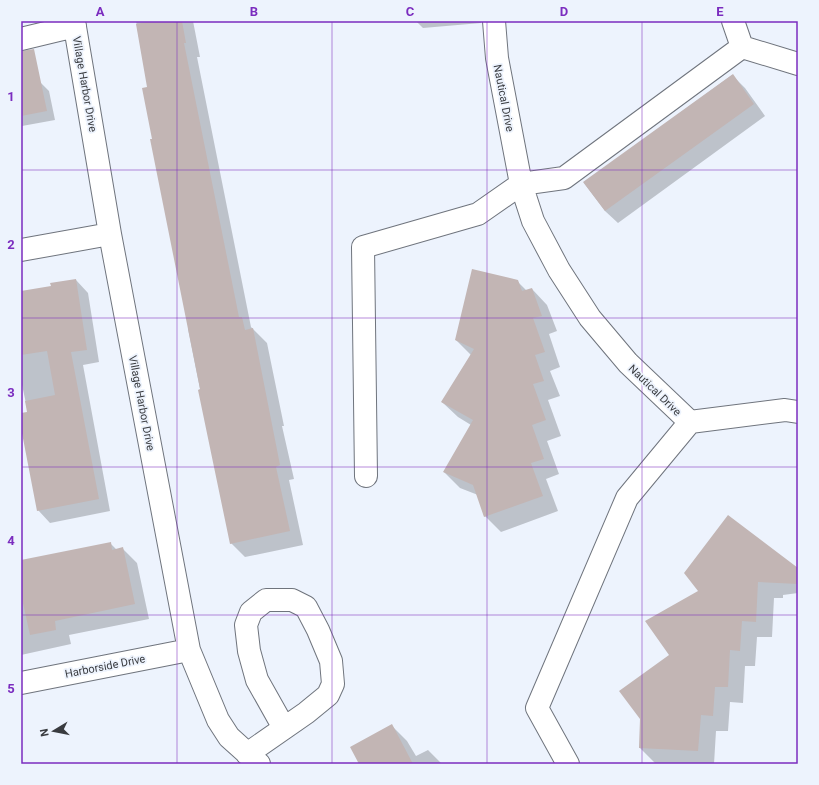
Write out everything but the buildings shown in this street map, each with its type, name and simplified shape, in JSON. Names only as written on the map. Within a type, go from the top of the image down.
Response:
[{"type":"street","name":"Nautical Drive","points":[[494,21],[497,58],[521,184],[533,221],[559,270],[590,318],[628,363],[690,422],[628,498],[537,708],[568,764]]},
{"type":"street","points":[[733,21],[742,47]]},
{"type":"street","points":[[21,39],[74,24]]},
{"type":"street","name":"Village Harbor Drive","points":[[74,24],[110,234],[189,650],[218,720],[229,737],[253,759]]},
{"type":"street","points":[[366,476],[363,247],[478,214],[521,184],[564,178],[742,47]]},
{"type":"street","points":[[742,47],[798,64]]},
{"type":"street","points":[[21,250],[110,234]]},
{"type":"street","points":[[690,422],[785,410],[798,412]]},
{"type":"street","points":[[253,759],[284,728],[328,695],[333,684],[331,661],[318,630],[306,607],[292,600],[266,600],[251,612],[246,625],[249,651],[257,680],[284,728]]},
{"type":"street","name":"Harborside Drive","points":[[21,683],[189,650]]}]
